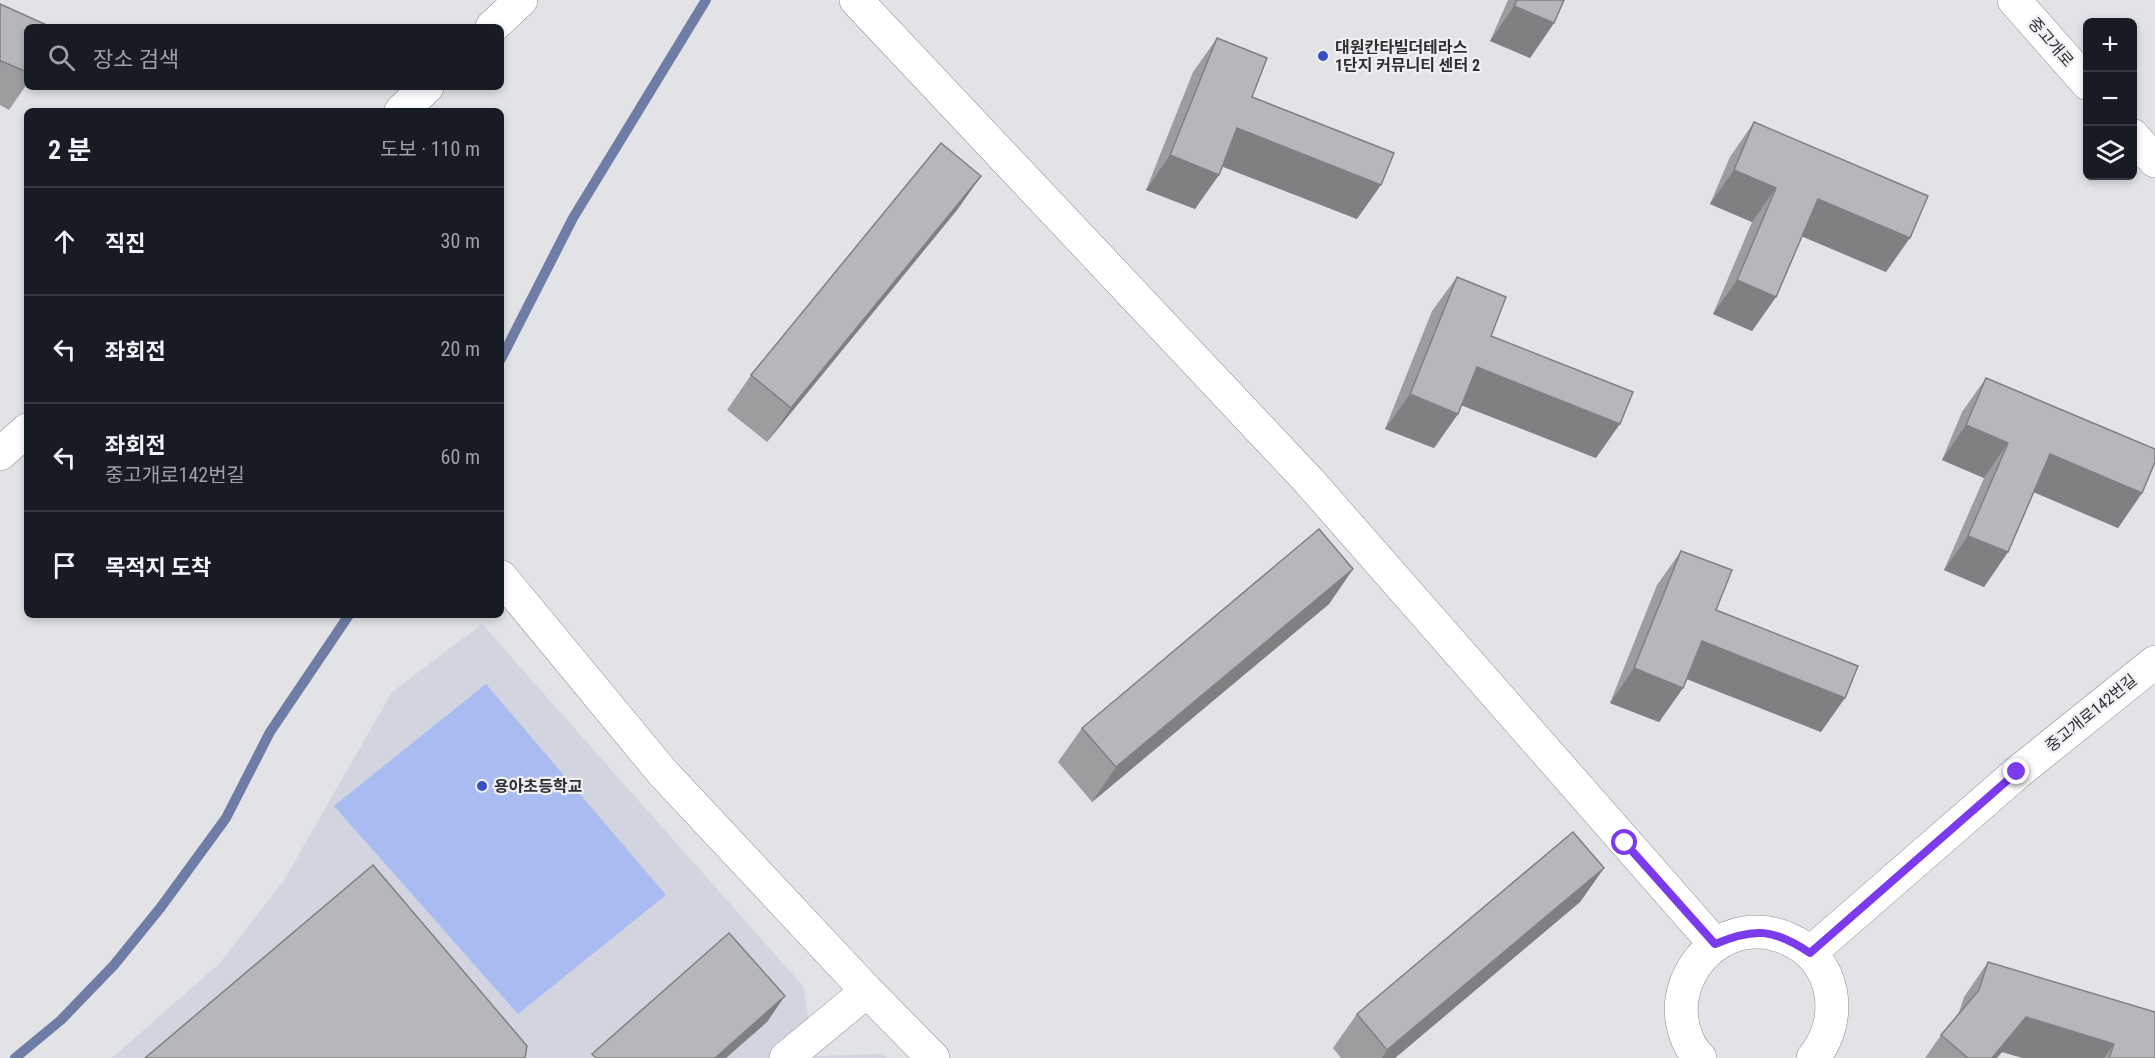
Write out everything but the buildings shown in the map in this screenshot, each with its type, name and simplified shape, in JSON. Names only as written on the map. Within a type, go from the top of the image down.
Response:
[{"type":"street","points":[[495,24],[521,0]]},
{"type":"street","points":[[856,0],[1309,481],[1715,944]]},
{"type":"street","name":"중고개로","points":[[2014,0],[2083,78]]},
{"type":"street","points":[[404,108],[424,90]]},
{"type":"street","points":[[2137,140],[2155,161]]},
{"type":"street","points":[[0,453],[24,433]]},
{"type":"street","points":[[504,581],[663,773],[867,991],[933,1058]]},
{"type":"street","name":"중고개로142번길","points":[[1810,953],[2017,772],[2155,662]]},
{"type":"street","points":[[1696,1057],[1684,1032],[1680,1008],[1684,984],[1696,962],[1715,944],[1738,934],[1764,932],[1789,939],[1810,953],[1825,974],[1833,998],[1832,1024],[1822,1047],[1813,1058]]},
{"type":"street","points":[[786,1058],[867,991]]},
{"type":"shaded area","name":"용아초등학교","points":[[482,624],[803,986],[815,1056],[882,1054],[887,1058],[112,1058],[220,963],[284,880],[392,692]]},
{"type":"shaded area","points":[[486,684],[666,895],[518,1014],[334,806]]},
{"type":"waterway","points":[[504,353],[573,218],[706,0]]},
{"type":"waterway","points":[[15,1058],[61,1020],[114,965],[161,907],[226,818],[270,732],[347,618]]},
{"type":"place","name":"대원칸타빌더테라스 1단지 커뮤니티 센터 2","points":[[1323,56]]},
{"type":"place","name":"용아초등학교","points":[[482,786]]},
{"type":"route","points":[[1625,843],[1715,944],[1738,934],[1764,932],[1789,939],[1810,953],[2017,772]]}]
